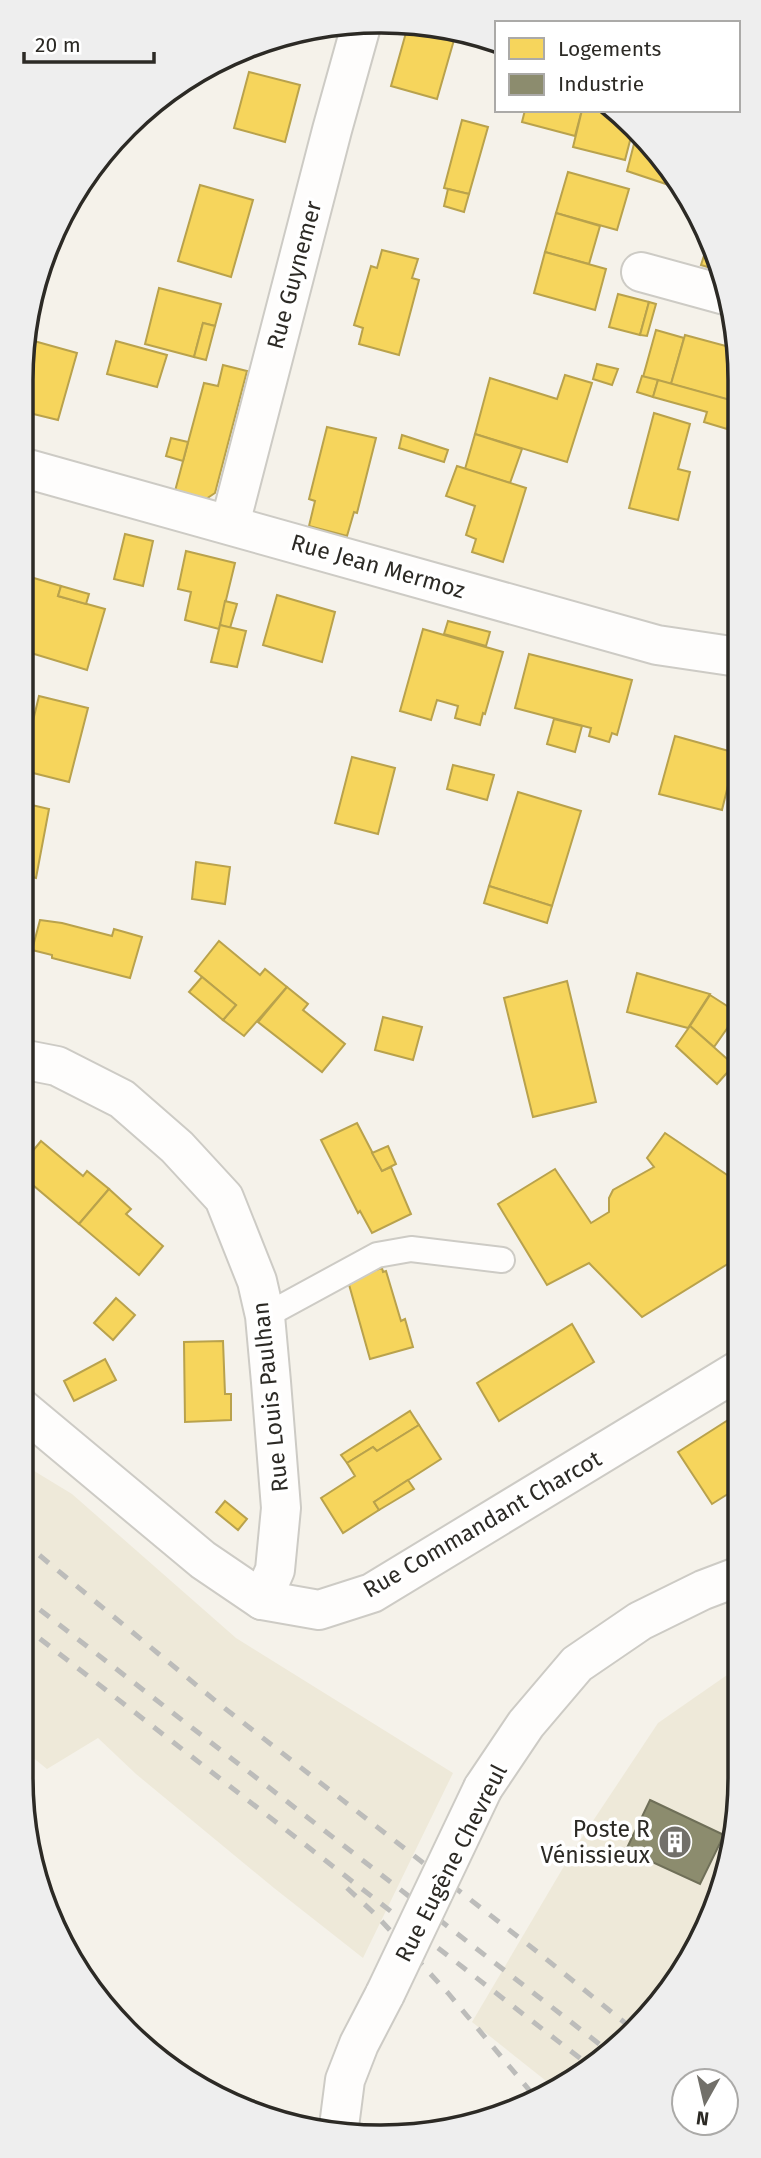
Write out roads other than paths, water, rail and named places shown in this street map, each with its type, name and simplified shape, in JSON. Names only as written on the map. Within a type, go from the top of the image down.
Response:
[{"type":"street","name":"Rue Guynemer","points":[[230,524],[359,34]]},
{"type":"street","points":[[642,271],[716,292]]},
{"type":"street","name":"Rue Jean Mermoz","points":[[33,470],[657,645],[728,656]]},
{"type":"street","name":"Rue Louis Paulhan","points":[[33,1061],[57,1066],[122,1099],[177,1147],[224,1198],[257,1281],[265,1316],[281,1508],[275,1570],[262,1600]]},
{"type":"street","name":"Rue Commandant Charcot","points":[[33,1418],[203,1560],[262,1600],[320,1610],[372,1593],[728,1377]]},
{"type":"street","name":"Rue Eugène Chevreul","points":[[340,2122],[345,2080],[359,2045],[483,1788],[526,1724],[577,1664],[639,1621],[728,1581]]},
{"type":"lane","points":[[265,1316],[377,1255],[411,1249],[502,1260]]},
{"type":"railway","points":[[33,1550],[218,1703],[626,2023]]},
{"type":"railway","points":[[33,1604],[601,2045]]},
{"type":"railway","points":[[33,1633],[582,2060]]},
{"type":"railway","points":[[347,1888],[375,1914],[448,1993],[530,2091]]},
{"type":"place","name":"Poste R Vénissieux","points":[[675,1842]]}]
